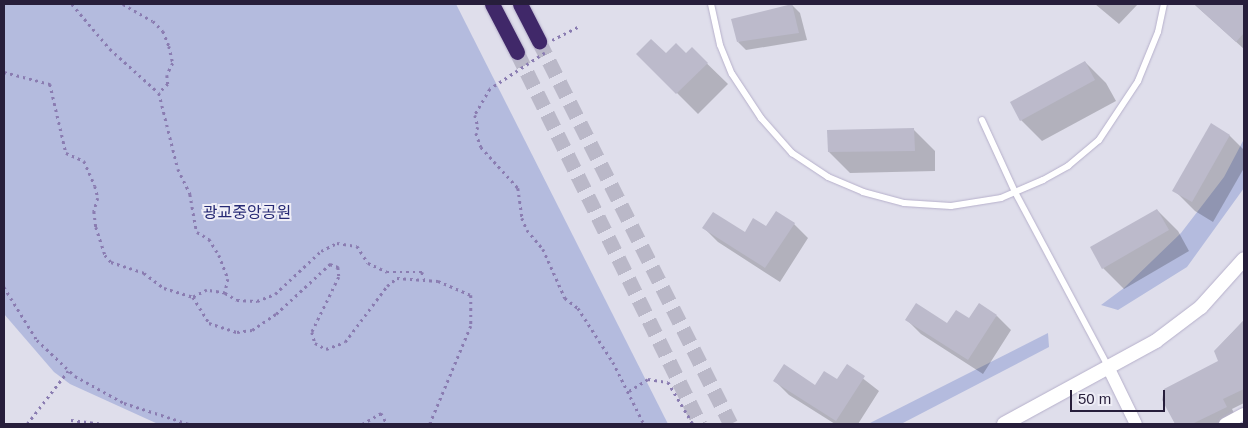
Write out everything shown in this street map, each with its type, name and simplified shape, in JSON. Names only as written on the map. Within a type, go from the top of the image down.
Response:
[{"type":"highway","points":[[492,4],[517,52]]},
{"type":"highway","points":[[520,4],[544,45]]},
{"type":"main road","points":[[1004,424],[1156,342],[1201,307],[1244,260]]},
{"type":"street","points":[[1109,369],[1136,424]]},
{"type":"street","points":[[1225,424],[1244,414]]},
{"type":"lane","points":[[711,4],[720,45],[732,74],[775,135],[815,169],[863,192],[924,206],[986,202],[1015,192],[1068,166],[1107,132],[1138,81],[1158,32],[1164,4]]},
{"type":"lane","points":[[982,120],[1015,192],[1109,369]]},
{"type":"path","points":[[72,4],[110,49],[160,93],[178,169],[190,194],[197,232],[209,239],[219,255],[228,279],[225,293]]},
{"type":"path","points":[[123,4],[153,21],[163,31],[170,46],[173,63],[167,75],[168,84],[160,93]]},
{"type":"path","points":[[578,27],[544,45],[490,89],[474,114],[478,127],[476,133],[481,148],[518,188],[522,218],[542,249],[560,290],[578,308],[630,391],[644,424]]},
{"type":"path","points":[[4,72],[50,84],[66,152],[84,161],[95,186],[98,198],[94,212],[96,227],[110,262],[144,273],[171,291],[193,297],[207,290],[225,293],[237,300],[257,301],[276,294],[320,251],[337,243],[357,246],[368,263],[387,272],[422,272],[424,279]]},
{"type":"path","points":[[193,297],[209,323],[237,332],[252,330],[276,314],[321,269],[334,265],[340,271],[339,277],[312,332],[315,343],[320,347],[332,348],[345,342],[392,281],[402,277],[424,279],[467,292],[473,300],[471,326],[430,424]]},
{"type":"path","points":[[4,287],[37,340],[68,371],[124,403],[190,424]]},
{"type":"path","points":[[27,424],[68,371]]},
{"type":"path","points":[[630,391],[648,379],[668,382],[693,424]]},
{"type":"path","points":[[362,424],[381,413],[387,424]]},
{"type":"path","points":[[71,420],[104,424]]},
{"type":"green space","name":"광교중앙공원","points":[[4,4],[456,4],[668,424],[158,424],[70,384],[54,372],[4,314]]},
{"type":"green space","points":[[1244,139],[1244,188],[1187,267],[1118,310],[1101,305],[1124,288],[1181,233],[1224,177]]},
{"type":"green space","points":[[1048,333],[1049,347],[901,424],[868,424]]},
{"type":"building","points":[[792,4],[799,33],[737,42],[731,19]]},
{"type":"building","points":[[1194,4],[1244,4],[1244,33],[1236,42]]},
{"type":"building","points":[[651,39],[666,53],[676,43],[686,53],[692,47],[708,63],[676,94],[636,54]]},
{"type":"building","points":[[1085,61],[1095,80],[1020,121],[1010,102]]},
{"type":"building","points":[[1211,123],[1230,135],[1192,202],[1172,191]]},
{"type":"building","points":[[914,128],[915,151],[828,152],[827,130]]},
{"type":"building","points":[[1157,209],[1169,230],[1102,269],[1090,247]]},
{"type":"building","points":[[776,211],[795,223],[765,268],[702,228],[713,212],[745,232],[753,218],[766,226]]},
{"type":"building","points":[[916,303],[947,323],[956,310],[969,318],[979,303],[997,315],[968,360],[905,320]]},
{"type":"building","points":[[1244,320],[1244,389],[1223,399],[1227,407],[1192,424],[1175,424],[1162,400],[1164,389],[1218,361],[1214,351]]},
{"type":"building","points":[[784,364],[815,385],[824,371],[837,379],[847,364],[865,376],[836,421],[773,381]]},
{"type":"tunnel","points":[[539,41],[731,424]]},
{"type":"tunnel","points":[[517,52],[700,424]]}]
